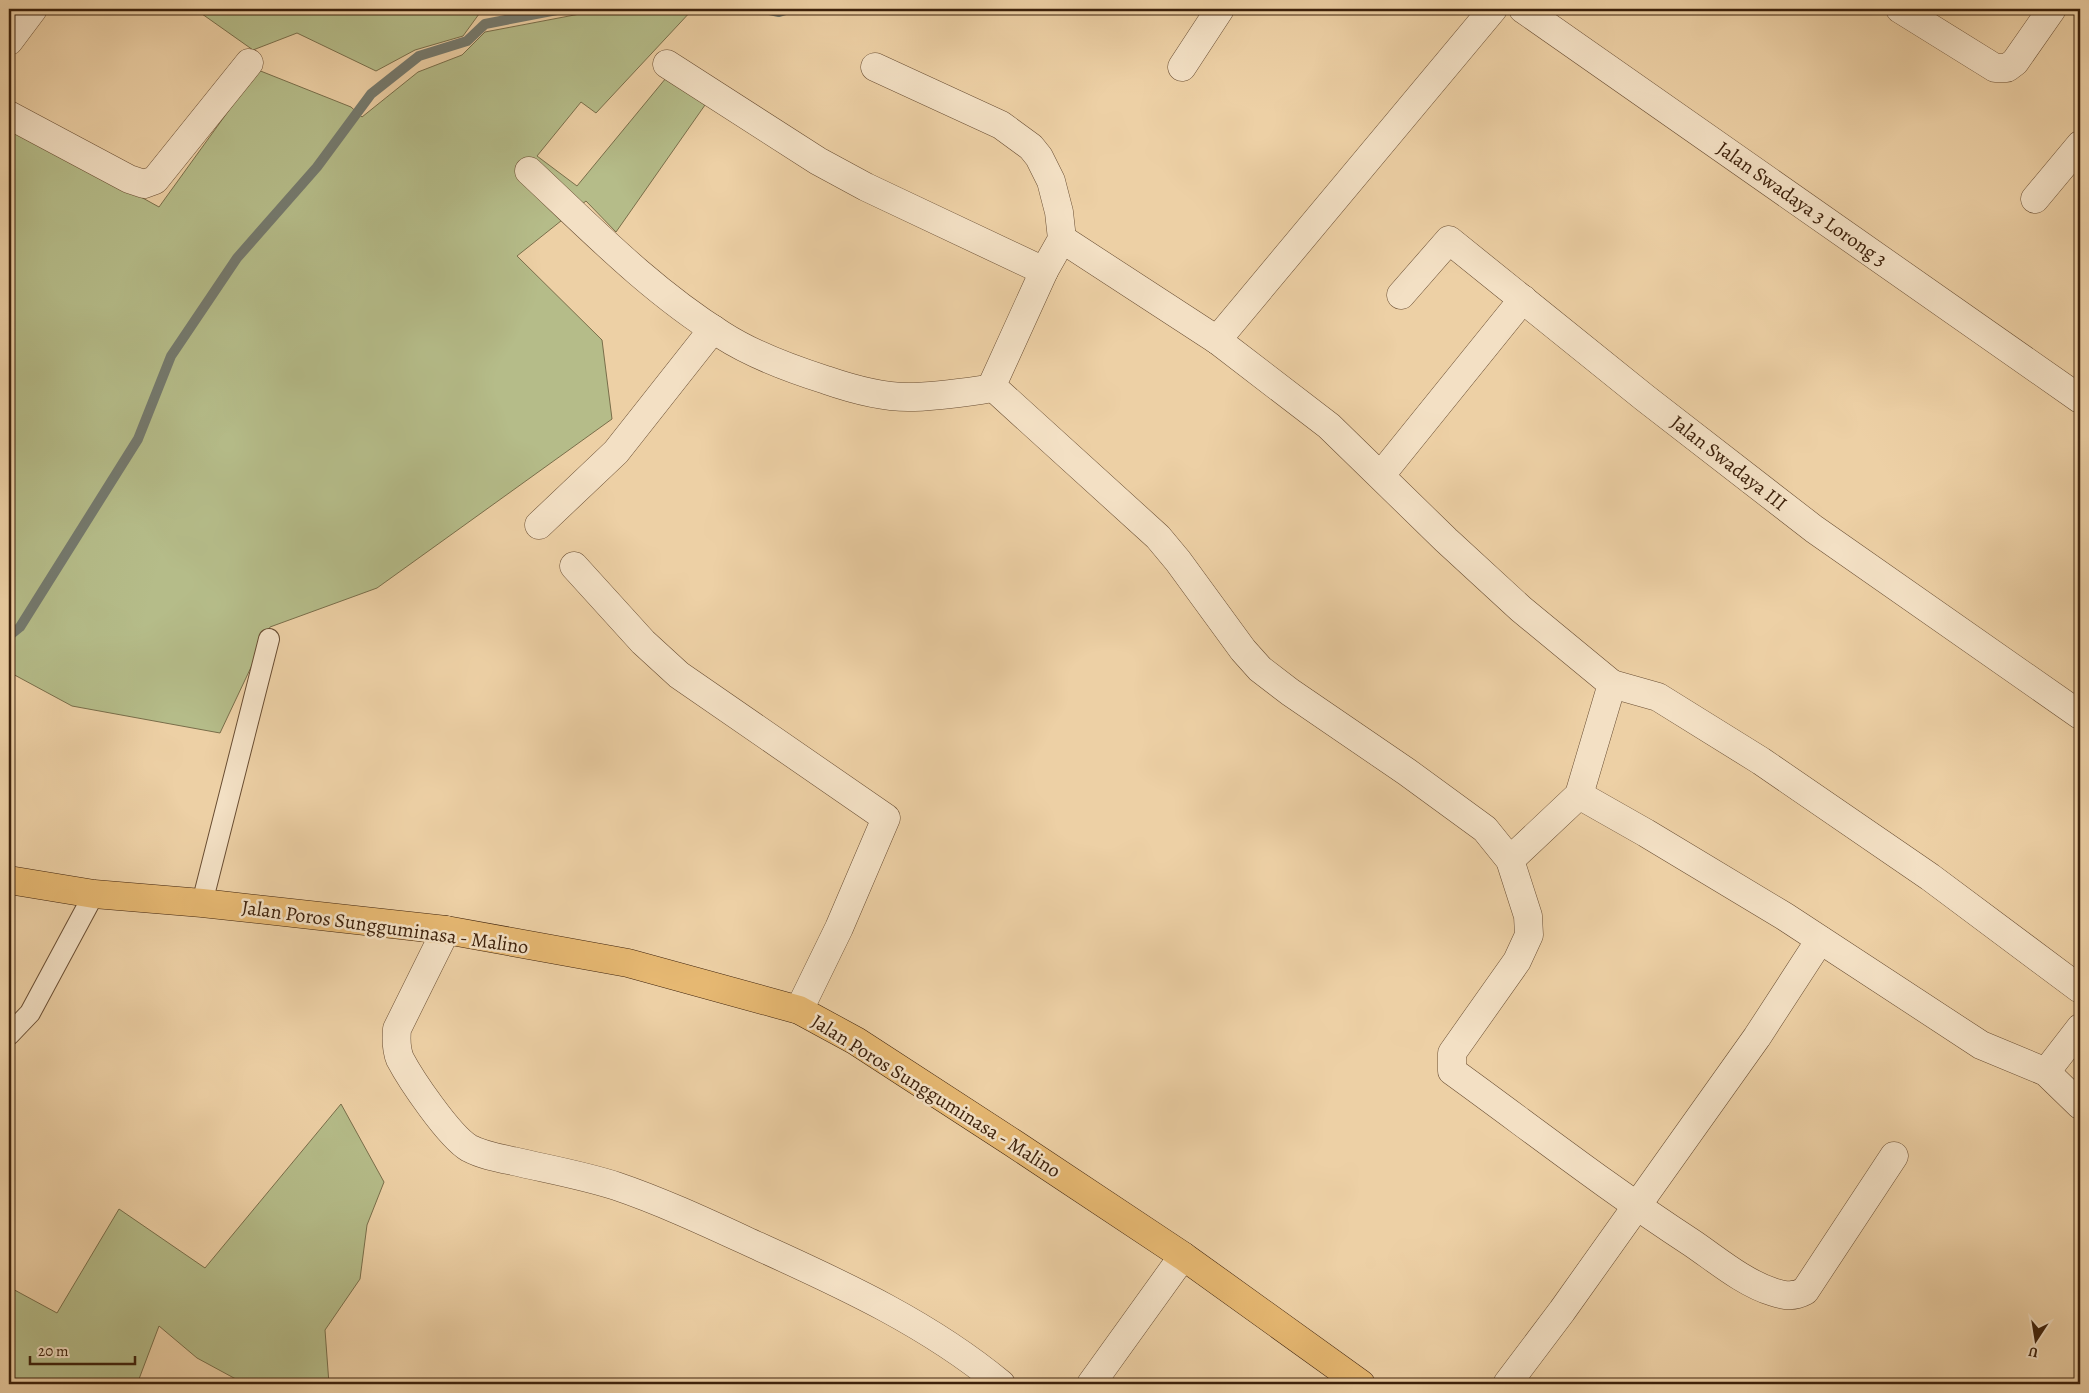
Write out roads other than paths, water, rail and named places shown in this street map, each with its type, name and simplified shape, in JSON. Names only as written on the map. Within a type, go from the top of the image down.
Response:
[{"type":"main road","name":"Jalan Poros Sungguminasa - Malino","points":[[9,880],[94,894],[202,903],[446,930],[628,962],[800,1010],[856,1041],[1183,1256],[1361,1384]]},
{"type":"street","points":[[9,41],[33,9]]},
{"type":"street","points":[[1182,67],[1220,9]]},
{"type":"street","points":[[1217,340],[1493,9]]},
{"type":"street","name":"Jalan Swadaya 3 Lorong 3","points":[[1523,9],[2080,399]]},
{"type":"street","points":[[1900,9],[1995,68],[2003,68],[2015,62],[2052,9]]},
{"type":"street","points":[[9,115],[129,179],[144,184],[155,180],[250,63]]},
{"type":"street","points":[[667,64],[818,161],[866,187],[1044,271]]},
{"type":"street","points":[[875,67],[1001,125],[1031,147],[1051,181],[1059,212],[1062,240],[1044,271],[994,381],[994,388],[1158,537],[1178,561],[1243,650],[1260,668],[1290,692],[1407,772],[1485,829],[1510,860],[1528,916],[1529,935],[1517,960],[1452,1053],[1452,1071],[1637,1208],[1741,1275],[1771,1292],[1796,1296],[1805,1291],[1894,1156]]},
{"type":"street","points":[[2035,199],[2080,145]]},
{"type":"street","points":[[528,171],[649,282],[713,329],[796,370],[874,394],[907,397],[944,395],[994,388]]},
{"type":"street","points":[[1062,240],[1217,340],[1329,426],[1382,475],[1446,540],[1521,609],[1612,684],[1658,697],[1761,761],[1922,872],[2080,989]]},
{"type":"street","name":"Jalan Swadaya III","points":[[1401,295],[1449,240],[1645,398],[1814,528],[2080,715]]},
{"type":"street","points":[[1382,475],[1523,300]]},
{"type":"street","points":[[539,525],[616,452],[713,329]]},
{"type":"street","points":[[574,566],[643,642],[679,675],[886,818],[847,910],[800,1010]]},
{"type":"street","points":[[1510,860],[1579,795],[1612,684]]},
{"type":"street","points":[[1579,795],[1646,833],[1820,940],[1981,1046],[2046,1072],[2080,1105]]},
{"type":"street","points":[[446,930],[397,1029],[396,1043],[400,1058],[419,1088],[459,1140],[480,1153],[623,1189],[675,1208],[805,1266],[878,1302],[920,1326],[970,1358],[1001,1384]]},
{"type":"street","points":[[1507,1384],[1637,1208],[1757,1037],[1820,940]]},
{"type":"street","points":[[2046,1072],[2080,1028]]},
{"type":"street","points":[[1091,1384],[1183,1256]]},
{"type":"lane","points":[[202,903],[269,639]]},
{"type":"lane","points":[[9,1035],[30,1013],[94,894]]},
{"type":"waterway","points":[[9,636],[20,627],[138,439],[171,356],[237,258],[317,167],[371,94],[419,56],[467,41],[485,24],[562,9]]},
{"type":"waterway","points":[[765,9],[779,12],[789,9]]}]
